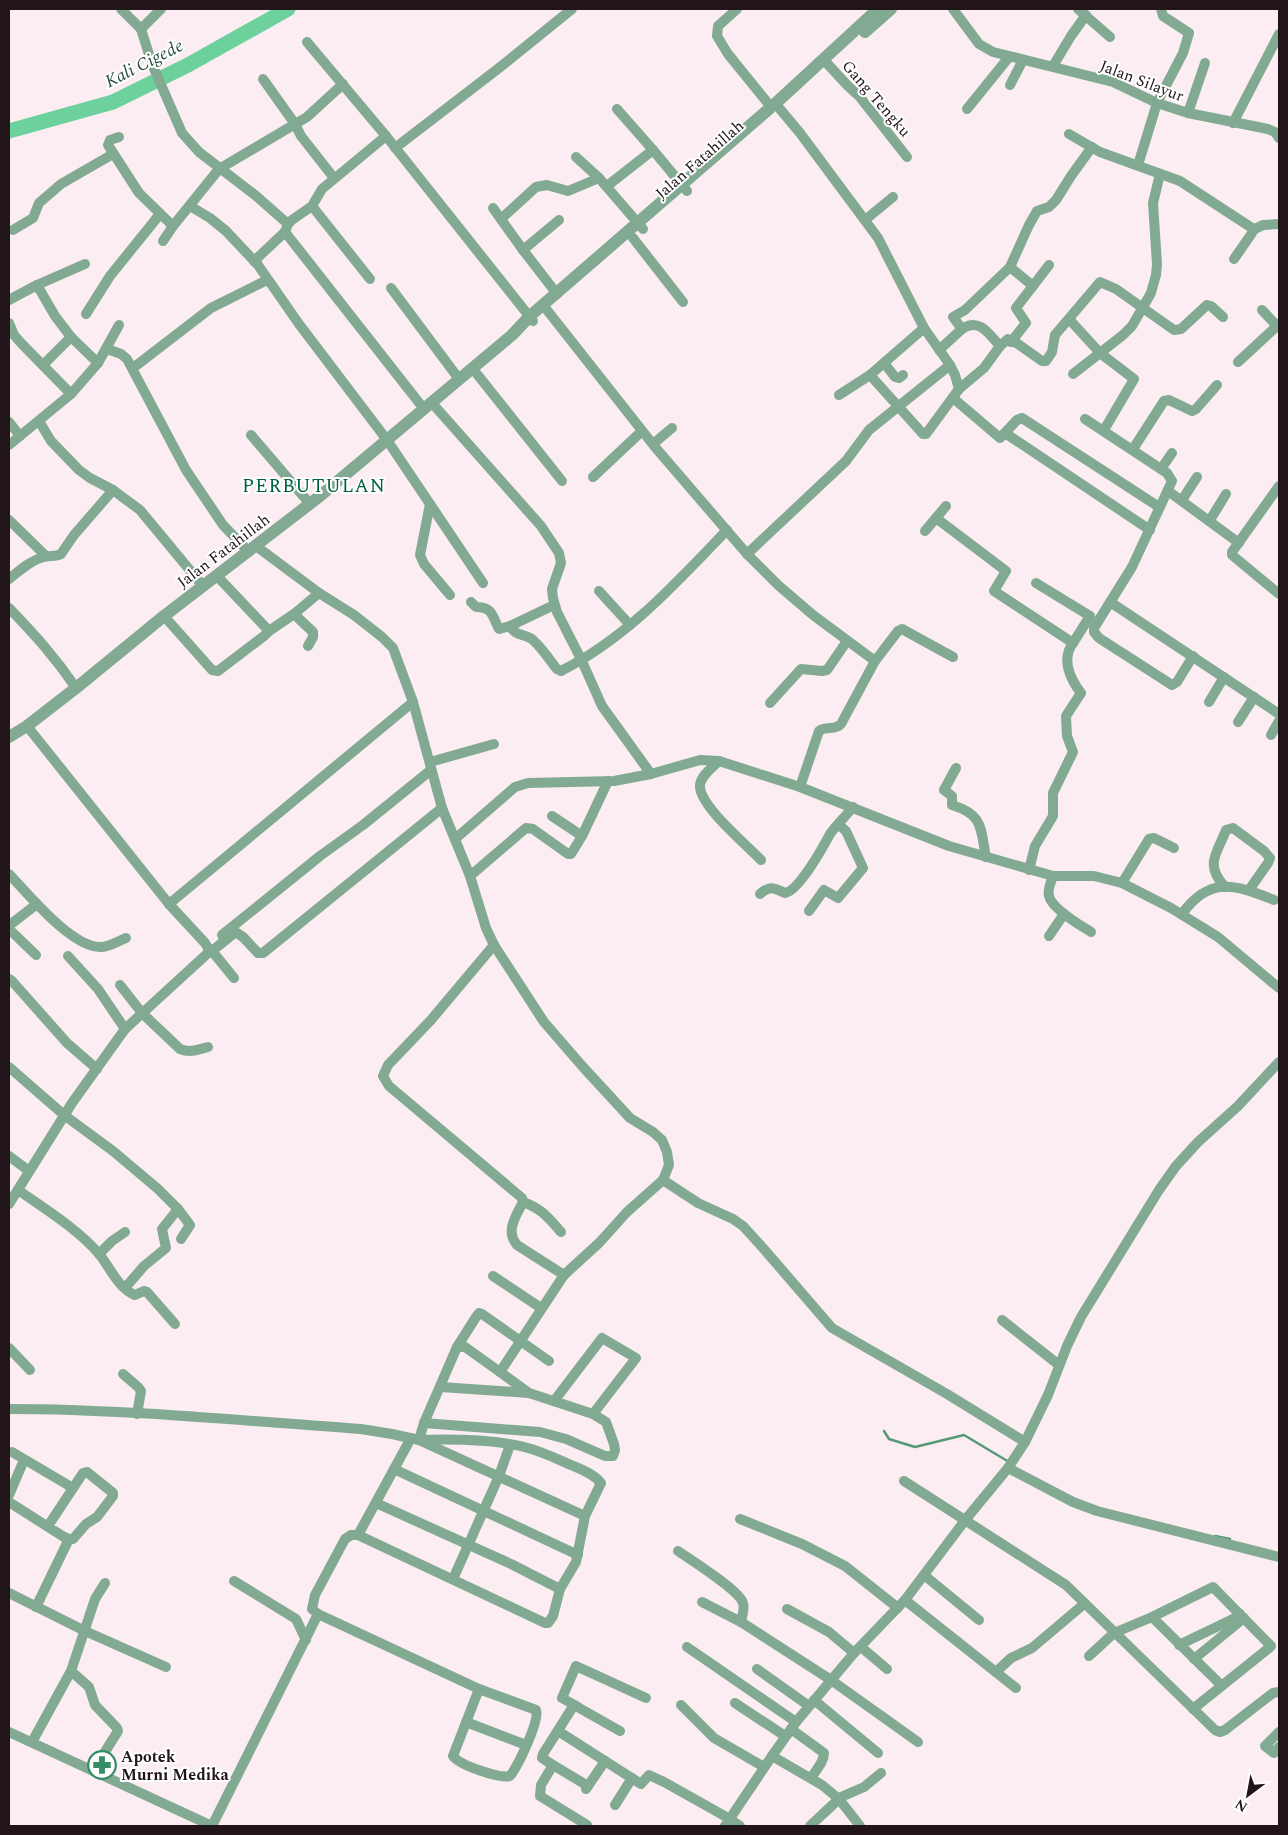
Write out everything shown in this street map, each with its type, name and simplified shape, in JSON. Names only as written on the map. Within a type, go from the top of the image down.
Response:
[{"type":"street","points":[[121,9],[141,29],[152,64],[182,134],[198,152],[255,195],[286,228],[428,406],[541,526],[559,552],[561,563],[552,589],[554,605],[602,706],[651,774]]},
{"type":"street","points":[[141,29],[161,9]]},
{"type":"street","points":[[395,148],[572,9]]},
{"type":"street","points":[[737,9],[718,26],[718,36],[728,54],[800,133],[878,238],[924,328],[950,366],[959,389]]},
{"type":"street","name":"Jalan Fatahillah","points":[[545,307],[557,294],[641,226],[776,108],[826,62],[878,9]]},
{"type":"street","name":"Jalan Fatahillah","points":[[826,62],[891,9]]},
{"type":"street","name":"Jalan Silayur","points":[[953,9],[979,44],[994,52],[1113,82],[1157,102],[1188,113],[1268,130],[1275,132],[1279,138]]},
{"type":"street","points":[[1138,165],[1157,102],[1183,53],[1189,33],[1162,16],[1161,9]]},
{"type":"street","points":[[1054,66],[1082,12],[1110,37]]},
{"type":"street","points":[[1233,123],[1279,34]]},
{"type":"street","points":[[307,42],[386,136],[528,321]]},
{"type":"street","points":[[968,110],[1009,56]]},
{"type":"street","points":[[1010,84],[1024,60]]},
{"type":"street","name":"Gang Tengku","points":[[826,62],[849,88],[859,96],[907,157]]},
{"type":"street","points":[[1188,113],[1205,63]]},
{"type":"street","points":[[263,79],[295,124],[301,136],[334,178]]},
{"type":"street","points":[[163,240],[219,169],[311,114],[343,84]]},
{"type":"street","points":[[617,110],[685,188]]},
{"type":"street","points":[[1070,134],[1100,152],[1180,182],[1253,230]]},
{"type":"street","points":[[254,261],[286,228],[312,206],[322,188],[386,136]]},
{"type":"street","points":[[119,137],[108,143],[113,154],[139,193],[173,226]]},
{"type":"street","points":[[962,329],[953,317],[964,310],[1010,267],[1028,225],[1037,212],[1049,207],[1056,200],[1092,147]]},
{"type":"street","points":[[500,219],[536,187],[547,185],[568,192],[603,182],[653,150]]},
{"type":"street","points":[[13,230],[33,218],[39,203],[61,184],[113,154]]},
{"type":"street","points":[[576,157],[603,182],[641,226]]},
{"type":"street","points":[[1073,374],[1132,326],[1151,292],[1157,264],[1153,203],[1160,174]]},
{"type":"street","points":[[865,220],[893,197]]},
{"type":"street","points":[[190,206],[210,218],[226,231],[254,261],[387,440],[483,583]]},
{"type":"street","points":[[312,206],[370,280]]},
{"type":"street","points":[[493,208],[522,250],[557,294]]},
{"type":"street","points":[[86,314],[110,276],[140,236],[160,214]]},
{"type":"street","points":[[522,250],[559,220]]},
{"type":"street","points":[[1234,259],[1253,230],[1263,225],[1279,224]]},
{"type":"street","name":"Jalan Fatahillah","points":[[9,737],[27,726],[164,616],[310,504],[545,307],[633,238],[641,226]]},
{"type":"street","points":[[633,238],[683,302]]},
{"type":"street","points":[[9,300],[37,285],[85,264]]},
{"type":"street","points":[[1011,342],[1026,323],[1016,308],[1048,266]]},
{"type":"street","points":[[1010,267],[1033,286]]},
{"type":"street","points":[[133,368],[211,308],[267,280]]},
{"type":"street","points":[[870,374],[923,434],[926,434],[959,389],[984,368],[1007,339],[1018,344],[1042,361],[1046,361],[1054,347],[1055,335],[1100,282],[1116,289],[1174,330],[1181,329],[1207,306],[1211,306],[1223,318]]},
{"type":"street","points":[[37,285],[55,316],[71,337],[98,363]]},
{"type":"street","points":[[391,288],[459,379]]},
{"type":"street","points":[[545,307],[642,431],[747,554],[778,586],[847,641],[876,661]]},
{"type":"street","points":[[1238,362],[1278,325],[1262,310]]},
{"type":"street","points":[[1069,319],[1100,353],[1134,379],[1104,430]]},
{"type":"street","points":[[9,323],[14,335],[71,394]]},
{"type":"street","points":[[939,350],[969,324],[976,324],[1000,346]]},
{"type":"street","points":[[9,445],[71,394],[98,363],[120,325]]},
{"type":"street","points":[[839,395],[884,363],[924,328]]},
{"type":"street","points":[[43,365],[71,337]]},
{"type":"street","points":[[107,349],[125,356],[133,368],[186,470],[223,525],[253,549],[319,594],[354,615],[389,642],[396,655],[413,702],[442,808],[470,876],[486,928],[494,945],[544,1022],[582,1067],[630,1118],[662,1140],[668,1152],[669,1165],[663,1180],[627,1212],[600,1242],[564,1275],[500,1372]]},
{"type":"street","points":[[884,363],[897,378],[903,375]]},
{"type":"street","points":[[747,554],[846,462],[869,430],[950,366]]},
{"type":"street","points":[[473,369],[562,481]]},
{"type":"street","points":[[1132,449],[1164,402],[1169,400],[1192,411],[1217,385]]},
{"type":"street","points":[[953,398],[1000,438],[1017,420],[1022,418],[1159,507]]},
{"type":"street","points":[[1085,419],[1104,430],[1172,478],[1168,491],[1132,567],[1094,628],[1095,635],[1172,685],[1177,682],[1192,656]]},
{"type":"street","points":[[39,421],[51,441],[79,470],[113,490],[140,510],[203,586]]},
{"type":"street","points":[[9,422],[20,436]]},
{"type":"street","points":[[653,444],[672,428]]},
{"type":"street","points":[[593,477],[642,431]]},
{"type":"street","points":[[1005,433],[1150,530]]},
{"type":"street","points":[[251,435],[310,504]]},
{"type":"street","points":[[1161,469],[1172,453]]},
{"type":"street","points":[[1182,500],[1197,477]]},
{"type":"street","points":[[1279,486],[1232,552],[1234,559],[1279,594]]},
{"type":"street","points":[[9,579],[19,571],[46,556],[59,555],[113,490]]},
{"type":"street","points":[[1168,491],[1239,543]]},
{"type":"street","points":[[1210,520],[1226,494]]},
{"type":"street","points":[[430,504],[420,555],[424,564],[450,595]]},
{"type":"street","points":[[925,531],[946,506]]},
{"type":"street","points":[[936,518],[1006,572],[994,591],[1073,643]]},
{"type":"street","points":[[9,520],[46,556]]},
{"type":"street","points":[[510,626],[521,636],[532,639],[559,671],[563,670],[630,625],[659,599],[727,530]]},
{"type":"street","points":[[217,576],[269,631]]},
{"type":"street","points":[[1029,870],[1036,846],[1053,816],[1053,794],[1073,752],[1067,736],[1066,716],[1081,692],[1072,681],[1068,668],[1069,649],[1090,616],[1036,583]]},
{"type":"street","points":[[599,592],[630,625]]},
{"type":"street","points":[[164,616],[212,670],[215,671],[319,594]]},
{"type":"street","points":[[471,602],[476,608],[484,607],[489,610],[499,629],[510,626],[554,605]]},
{"type":"street","points":[[1110,602],[1278,713],[1272,735]]},
{"type":"street","points":[[9,608],[35,634],[76,688]]},
{"type":"street","points":[[294,614],[312,632],[313,637],[308,646]]},
{"type":"street","points":[[800,787],[819,731],[824,728],[836,728],[839,726],[876,661],[898,631],[902,629],[953,657]]},
{"type":"street","points":[[770,703],[801,669],[826,670],[847,641]]},
{"type":"street","points":[[1209,702],[1224,677]]},
{"type":"street","points":[[1238,722],[1254,697]]},
{"type":"street","points":[[169,904],[413,702]]},
{"type":"street","points":[[27,726],[169,904],[234,978]]},
{"type":"street","points":[[9,1204],[64,1115],[125,1029],[210,950],[320,856],[363,825],[430,766],[494,744]]},
{"type":"street","points":[[455,839],[516,787],[534,783],[608,781],[651,774],[700,760],[719,761],[800,787],[925,837],[986,857],[1053,876],[1094,876],[1122,883],[1182,914],[1218,937],[1279,988]]},
{"type":"street","points":[[719,761],[700,784],[702,795],[716,816],[761,860]]},
{"type":"street","points":[[956,768],[944,790],[952,796],[952,805],[964,808],[975,817],[979,824],[986,857]]},
{"type":"street","points":[[470,876],[526,828],[533,830],[569,854],[582,836],[608,781]]},
{"type":"street","points":[[760,894],[768,887],[785,892],[792,890],[818,856],[831,834],[853,807]]},
{"type":"street","points":[[210,950],[237,933],[243,936],[258,953],[263,953],[442,808]]},
{"type":"street","points":[[552,816],[582,836]]},
{"type":"street","points":[[809,911],[824,890],[838,898],[863,868],[846,831],[839,824]]},
{"type":"street","points":[[1224,886],[1216,876],[1213,865],[1216,851],[1226,830],[1233,828],[1264,851],[1270,858],[1249,890]]},
{"type":"street","points":[[1122,883],[1149,838],[1154,838],[1174,848]]},
{"type":"street","points":[[9,874],[61,928],[92,946],[104,948],[126,938]]},
{"type":"street","points":[[1053,876],[1049,896],[1051,902],[1064,914],[1091,932]]},
{"type":"street","points":[[1182,914],[1191,901],[1215,887],[1231,886],[1249,890],[1274,900]]},
{"type":"street","points":[[36,956],[10,928],[11,924],[37,904]]},
{"type":"street","points":[[1048,936],[1064,914]]},
{"type":"street","points":[[494,945],[431,1020],[388,1066],[383,1076],[388,1086],[519,1194],[523,1202],[536,1207],[546,1214],[561,1232]]},
{"type":"street","points":[[68,956],[98,989],[125,1029]]},
{"type":"street","points":[[9,979],[67,1043],[98,1069]]},
{"type":"street","points":[[120,985],[142,1013],[180,1049],[194,1052],[208,1047]]},
{"type":"street","points":[[728,1823],[764,1767],[811,1703],[901,1604],[1011,1464],[1025,1442],[1048,1395],[1059,1365],[1081,1317],[1170,1174],[1198,1142],[1238,1106],[1279,1062]]},
{"type":"street","points":[[9,1067],[64,1115],[114,1151],[158,1189],[178,1209],[190,1225],[181,1239]]},
{"type":"street","points":[[9,1156],[29,1171]]},
{"type":"street","points":[[663,1180],[698,1204],[733,1218],[763,1248],[832,1328],[947,1394],[1025,1442]]},
{"type":"street","points":[[18,1190],[60,1219],[99,1254],[125,1288],[135,1295],[144,1291],[147,1292],[175,1324]]},
{"type":"street","points":[[523,1202],[511,1228],[513,1240],[517,1245],[564,1275]]},
{"type":"street","points":[[125,1288],[144,1266],[166,1248],[162,1229],[178,1209]]},
{"type":"street","points":[[99,1254],[112,1240],[125,1232]]},
{"type":"street","points":[[493,1276],[541,1308]]},
{"type":"street","points":[[358,1535],[394,1469],[419,1434],[441,1388],[457,1347],[479,1313],[549,1361]]},
{"type":"street","points":[[1002,1320],[1059,1365]]},
{"type":"street","points":[[554,1401],[602,1338],[636,1358],[593,1414]]},
{"type":"street","points":[[9,1409],[91,1411],[138,1409],[419,1434],[540,1432],[566,1439],[605,1456],[613,1456],[614,1444],[606,1422],[593,1414],[529,1392],[465,1347],[457,1347]]},
{"type":"street","points":[[9,1348],[30,1370]]},
{"type":"street","points":[[123,1374],[140,1389],[138,1409]]},
{"type":"street","points":[[441,1388],[529,1392]]},
{"type":"street","points":[[419,1434],[442,1439],[510,1445],[540,1452],[583,1470],[598,1480],[600,1486],[585,1516],[576,1562],[560,1589],[548,1623],[358,1535],[352,1535],[342,1543],[315,1595],[312,1609],[318,1614],[479,1689],[536,1710],[537,1714],[526,1745],[510,1776],[501,1777],[460,1762],[453,1756],[479,1689]]},
{"type":"street","points":[[419,1434],[499,1476],[585,1516]]},
{"type":"street","points":[[453,1579],[499,1476],[510,1445]]},
{"type":"street","points":[[12,1452],[72,1488]]},
{"type":"street","points":[[9,1495],[24,1460]]},
{"type":"street","points":[[1011,1464],[1073,1502],[1091,1509],[1279,1557]]},
{"type":"street","points":[[394,1469],[578,1555]]},
{"type":"street","points":[[9,1502],[69,1539],[76,1538],[86,1524],[97,1517],[113,1494],[112,1492],[85,1472],[72,1488],[48,1526]]},
{"type":"street","points":[[904,1481],[1066,1585],[1215,1730],[1220,1732],[1225,1730],[1273,1693],[1279,1692]]},
{"type":"street","points":[[376,1503],[560,1589]]},
{"type":"street","points":[[740,1519],[802,1544],[845,1566],[901,1604],[1016,1688]]},
{"type":"street","points":[[36,1607],[69,1539]]},
{"type":"street","points":[[678,1551],[731,1589],[742,1600],[744,1606],[741,1622]]},
{"type":"street","points":[[924,1575],[979,1620]]},
{"type":"street","points":[[234,1581],[296,1619],[306,1640]]},
{"type":"street","points":[[32,1742],[71,1671],[95,1599],[105,1583]]},
{"type":"street","points":[[1089,1656],[1114,1632],[1152,1617],[1213,1587],[1240,1618],[1269,1643],[1270,1647],[1193,1709]]},
{"type":"street","points":[[9,1593],[85,1631],[166,1667]]},
{"type":"street","points":[[702,1602],[741,1622],[831,1680],[918,1742]]},
{"type":"street","points":[[996,1672],[1011,1658],[1032,1648],[1084,1604]]},
{"type":"street","points":[[787,1609],[829,1632],[887,1669]]},
{"type":"street","points":[[9,1732],[212,1826],[318,1614]]},
{"type":"street","points":[[1152,1617],[1221,1686]]},
{"type":"street","points":[[1179,1645],[1240,1618]]},
{"type":"street","points":[[1194,1659],[1240,1618]]},
{"type":"street","points":[[687,1647],[824,1753],[820,1765],[811,1778]]},
{"type":"street","points":[[621,1728],[562,1698],[576,1666],[646,1698]]},
{"type":"street","points":[[757,1669],[811,1703],[878,1753]]},
{"type":"street","points":[[71,1671],[89,1687],[96,1705],[118,1731],[93,1771]]},
{"type":"street","points":[[735,1703],[791,1729]]},
{"type":"street","points":[[574,1705],[542,1758],[587,1787],[605,1761]]},
{"type":"street","points":[[681,1705],[714,1738],[764,1767]]},
{"type":"street","points":[[466,1722],[526,1745]]},
{"type":"street","points":[[558,1730],[641,1784],[649,1775],[664,1782],[728,1823],[740,1826]]},
{"type":"street","points":[[1279,1732],[1265,1746],[1274,1753],[1279,1747]]},
{"type":"street","points":[[772,1756],[811,1778],[839,1800],[860,1826]]},
{"type":"street","points":[[553,1765],[541,1785],[540,1796],[586,1825]]},
{"type":"street","points":[[810,1826],[845,1795],[864,1787],[881,1773]]},
{"type":"street","points":[[615,1805],[632,1778]]},
{"type":"waterway","name":"Kali Cigede","points":[[9,131],[113,102],[188,65],[288,9]]},
{"type":"waterway","points":[[884,1431],[889,1439],[915,1447],[964,1435],[1009,1462]]},
{"type":"waterway","points":[[1215,1536],[1230,1539]]},
{"type":"place","name":"Apotek Murni Medika","points":[[102,1765]]},
{"type":"district","name":"PERBUTULAN","points":[[314,485]]}]
